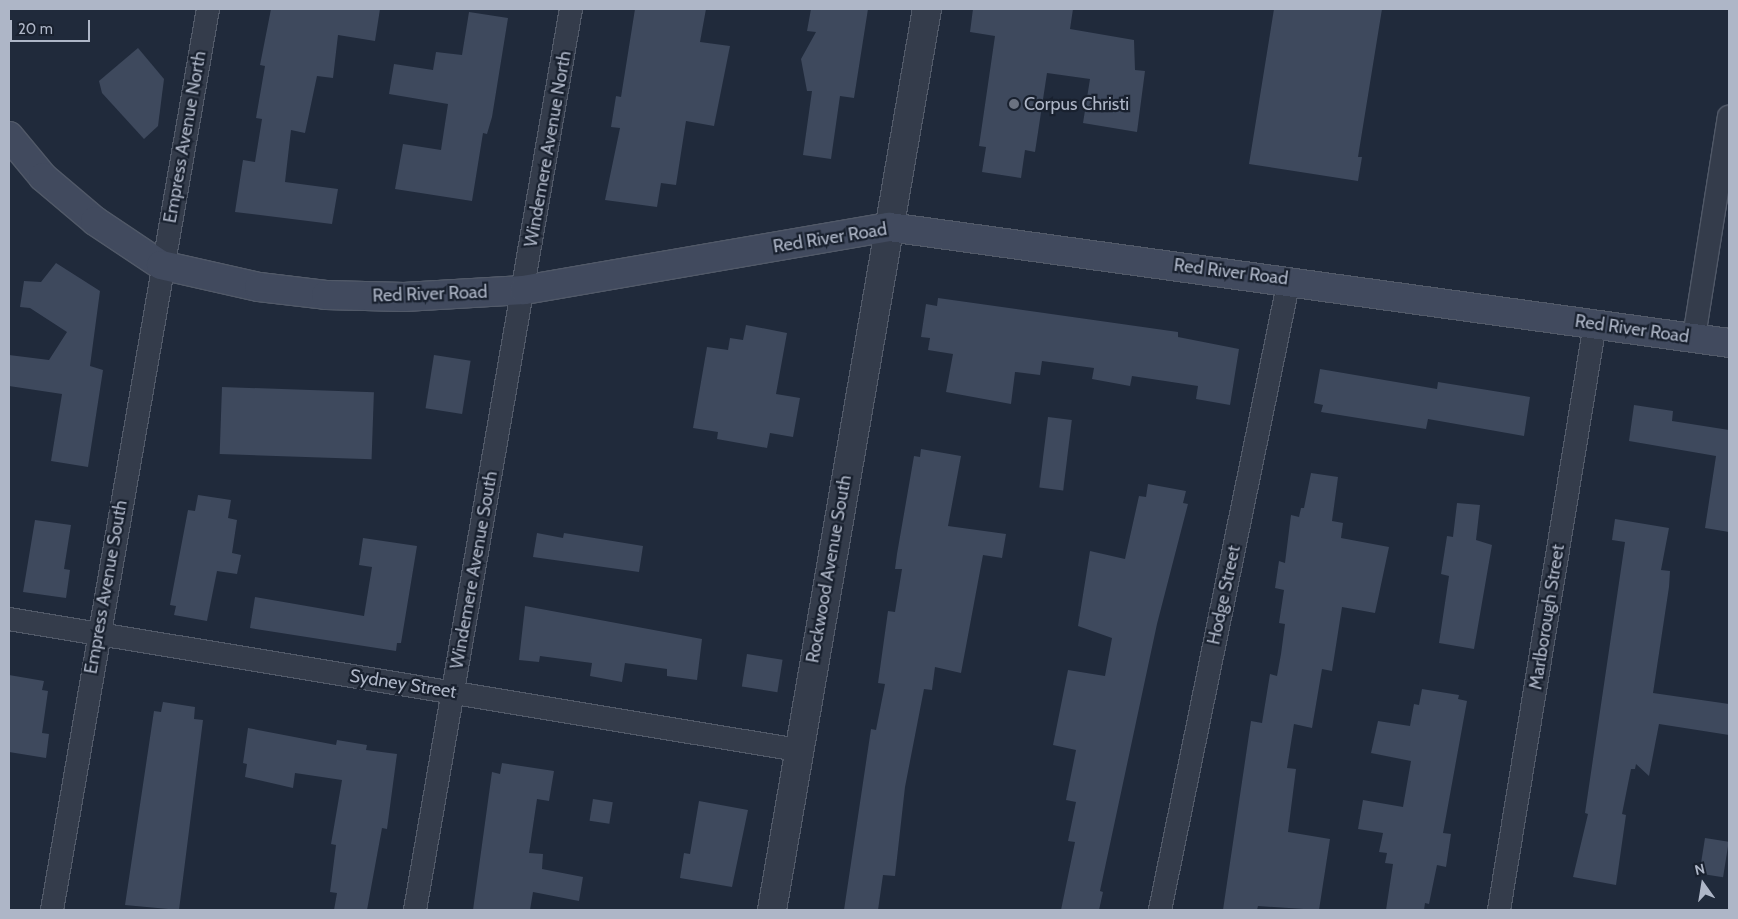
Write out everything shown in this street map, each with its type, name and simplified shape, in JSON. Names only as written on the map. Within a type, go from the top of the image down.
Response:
[{"type":"main road","name":"Red River Road","points":[[9,136],[43,177],[95,221],[161,265],[259,287],[326,295],[404,297],[524,290],[889,227],[1289,280],[1729,343]]},
{"type":"street","name":"Empress Avenue North","points":[[161,265],[208,9]]},
{"type":"street","name":"Windemere Avenue North","points":[[524,290],[571,9]]},
{"type":"street","name":"Rockwood Avenue South","points":[[772,910],[798,750],[927,9]]},
{"type":"street","points":[[1694,337],[1729,118]]},
{"type":"street","name":"Empress Avenue South","points":[[52,910],[161,265]]},
{"type":"street","name":"Hodge Street","points":[[1160,910],[1289,280]]},
{"type":"street","name":"Windemere Avenue South","points":[[415,910],[524,290]]},
{"type":"street","name":"Marlborough Street","points":[[1499,910],[1595,324]]},
{"type":"street","name":"Sydney Street","points":[[9,619],[798,750]]},
{"type":"building","points":[[271,9],[380,9],[375,41],[338,35],[333,78],[317,76],[305,133],[291,130],[285,182],[338,189],[332,224],[235,212],[243,160],[255,162],[262,119],[256,118],[265,66],[260,65]]},
{"type":"building","points":[[635,9],[706,9],[700,42],[730,46],[714,126],[686,121],[676,185],[661,183],[657,207],[605,200],[620,128],[611,127],[616,96],[621,97]]},
{"type":"building","points":[[811,9],[868,9],[854,98],[840,96],[831,159],[803,155],[812,91],[807,91],[801,59],[816,32],[807,31]]},
{"type":"building","name":"Corpus Christi","points":[[973,9],[1073,9],[1070,29],[1134,40],[1135,70],[1145,71],[1137,132],[1083,123],[1090,79],[1047,73],[1035,152],[1025,150],[1021,178],[982,172],[986,147],[979,146],[995,36],[970,32]]},
{"type":"building","points":[[1274,9],[1382,9],[1358,157],[1362,157],[1358,181],[1249,164]]},
{"type":"building","points":[[469,12],[508,18],[492,117],[487,134],[483,133],[472,201],[395,189],[403,144],[441,150],[448,104],[389,94],[394,64],[433,70],[436,52],[462,55]]},
{"type":"building","points":[[138,48],[164,79],[158,126],[144,139],[102,93],[99,81]]},
{"type":"building","points":[[56,263],[100,291],[90,366],[103,370],[88,467],[51,461],[62,394],[9,386],[9,355],[49,360],[67,332],[30,308],[20,307],[24,281],[41,282]]},
{"type":"building","points":[[938,298],[1178,332],[1178,337],[1239,349],[1230,405],[1196,399],[1198,386],[1132,376],[1130,386],[1092,379],[1094,368],[1042,361],[1040,375],[1015,372],[1011,404],[946,392],[953,354],[928,350],[930,338],[921,337],[926,304],[937,306]]},
{"type":"building","points":[[746,325],[787,333],[776,394],[800,398],[793,437],[770,433],[767,448],[717,439],[718,432],[693,428],[707,347],[728,350],[730,338],[743,340]]},
{"type":"building","points":[[434,355],[471,361],[462,414],[426,408]]},
{"type":"building","points":[[1320,369],[1437,389],[1438,382],[1530,397],[1524,436],[1428,419],[1426,429],[1321,412],[1323,405],[1314,403]]},
{"type":"building","points":[[222,387],[374,392],[372,459],[220,454]]},
{"type":"building","points":[[1634,405],[1673,411],[1672,421],[1729,430],[1729,532],[1705,528],[1716,456],[1629,441]]},
{"type":"building","points":[[1048,417],[1072,420],[1063,490],[1039,487]]},
{"type":"building","points":[[921,449],[961,456],[948,526],[1006,534],[1002,558],[983,555],[961,673],[935,667],[932,690],[924,689],[905,787],[895,876],[883,875],[878,910],[844,910],[871,729],[876,730],[885,684],[878,683],[888,611],[895,612],[902,569],[895,569],[897,554],[914,456],[920,457]]},
{"type":"building","points":[[1311,473],[1338,477],[1332,521],[1343,523],[1341,538],[1389,547],[1375,613],[1342,607],[1332,671],[1322,669],[1312,728],[1294,724],[1287,768],[1296,769],[1288,832],[1330,839],[1319,910],[1258,906],[1257,910],[1223,910],[1251,721],[1262,723],[1270,674],[1277,676],[1281,654],[1285,624],[1279,623],[1284,590],[1275,588],[1279,561],[1285,563],[1291,515],[1299,517],[1301,508],[1304,508]]},
{"type":"building","points":[[1148,484],[1186,491],[1183,503],[1188,504],[1157,624],[1100,891],[1103,892],[1099,910],[1061,910],[1075,842],[1068,841],[1076,802],[1066,800],[1076,750],[1053,745],[1068,670],[1105,676],[1112,638],[1078,626],[1090,551],[1125,559],[1139,496],[1146,497]]},
{"type":"building","points":[[198,495],[231,500],[228,518],[237,520],[232,553],[241,555],[237,574],[217,571],[207,621],[174,615],[176,606],[170,605],[188,510],[195,511]]},
{"type":"building","points":[[1457,503],[1480,505],[1476,540],[1492,545],[1474,649],[1439,643],[1449,576],[1441,574],[1447,536],[1453,537]]},
{"type":"building","points":[[1615,519],[1669,528],[1661,570],[1670,571],[1669,587],[1653,693],[1729,704],[1729,735],[1659,724],[1649,776],[1636,764],[1635,769],[1631,769],[1622,814],[1626,815],[1616,885],[1573,877],[1588,814],[1585,813],[1625,542],[1612,540]]},
{"type":"building","points":[[35,520],[71,525],[64,569],[70,570],[66,598],[23,592]]},
{"type":"building","points":[[537,533],[563,538],[564,533],[643,546],[639,572],[533,557]]},
{"type":"building","points":[[363,538],[417,546],[401,643],[397,643],[396,651],[250,628],[255,597],[364,616],[372,567],[359,565]]},
{"type":"building","points":[[525,606],[702,639],[697,680],[667,676],[667,669],[625,663],[622,682],[590,676],[592,663],[540,656],[539,662],[519,660]]},
{"type":"building","points":[[747,654],[783,660],[777,692],[742,687]]},
{"type":"building","points":[[9,675],[44,681],[42,690],[48,691],[42,733],[49,734],[46,758],[9,752]]},
{"type":"building","points":[[1422,689],[1459,695],[1458,699],[1467,701],[1443,833],[1451,834],[1446,867],[1437,865],[1429,904],[1425,903],[1424,910],[1386,910],[1393,864],[1385,863],[1387,853],[1379,852],[1383,833],[1358,829],[1363,800],[1403,807],[1411,761],[1371,753],[1378,721],[1410,726],[1414,704],[1419,705]]},
{"type":"building","points":[[163,702],[195,707],[194,719],[203,720],[179,910],[125,905],[154,711],[161,712]]},
{"type":"building","points":[[248,728],[336,745],[337,740],[367,745],[366,750],[397,754],[387,829],[382,828],[367,910],[334,910],[337,893],[330,892],[336,845],[331,844],[342,780],[295,773],[293,788],[245,777],[247,764],[243,763]]},
{"type":"building","points":[[502,763],[554,771],[549,801],[537,799],[529,853],[543,854],[542,869],[583,877],[579,901],[533,892],[530,910],[473,910],[492,772],[500,774]]},
{"type":"building","points":[[593,799],[613,802],[609,824],[590,821]]},
{"type":"building","points":[[699,801],[748,810],[732,887],[680,878],[684,853],[690,854]]},
{"type":"building","points":[[1705,838],[1729,842],[1723,877],[1699,874]]},
{"type":"place","name":"Corpus Christi","points":[[1014,104]]}]
